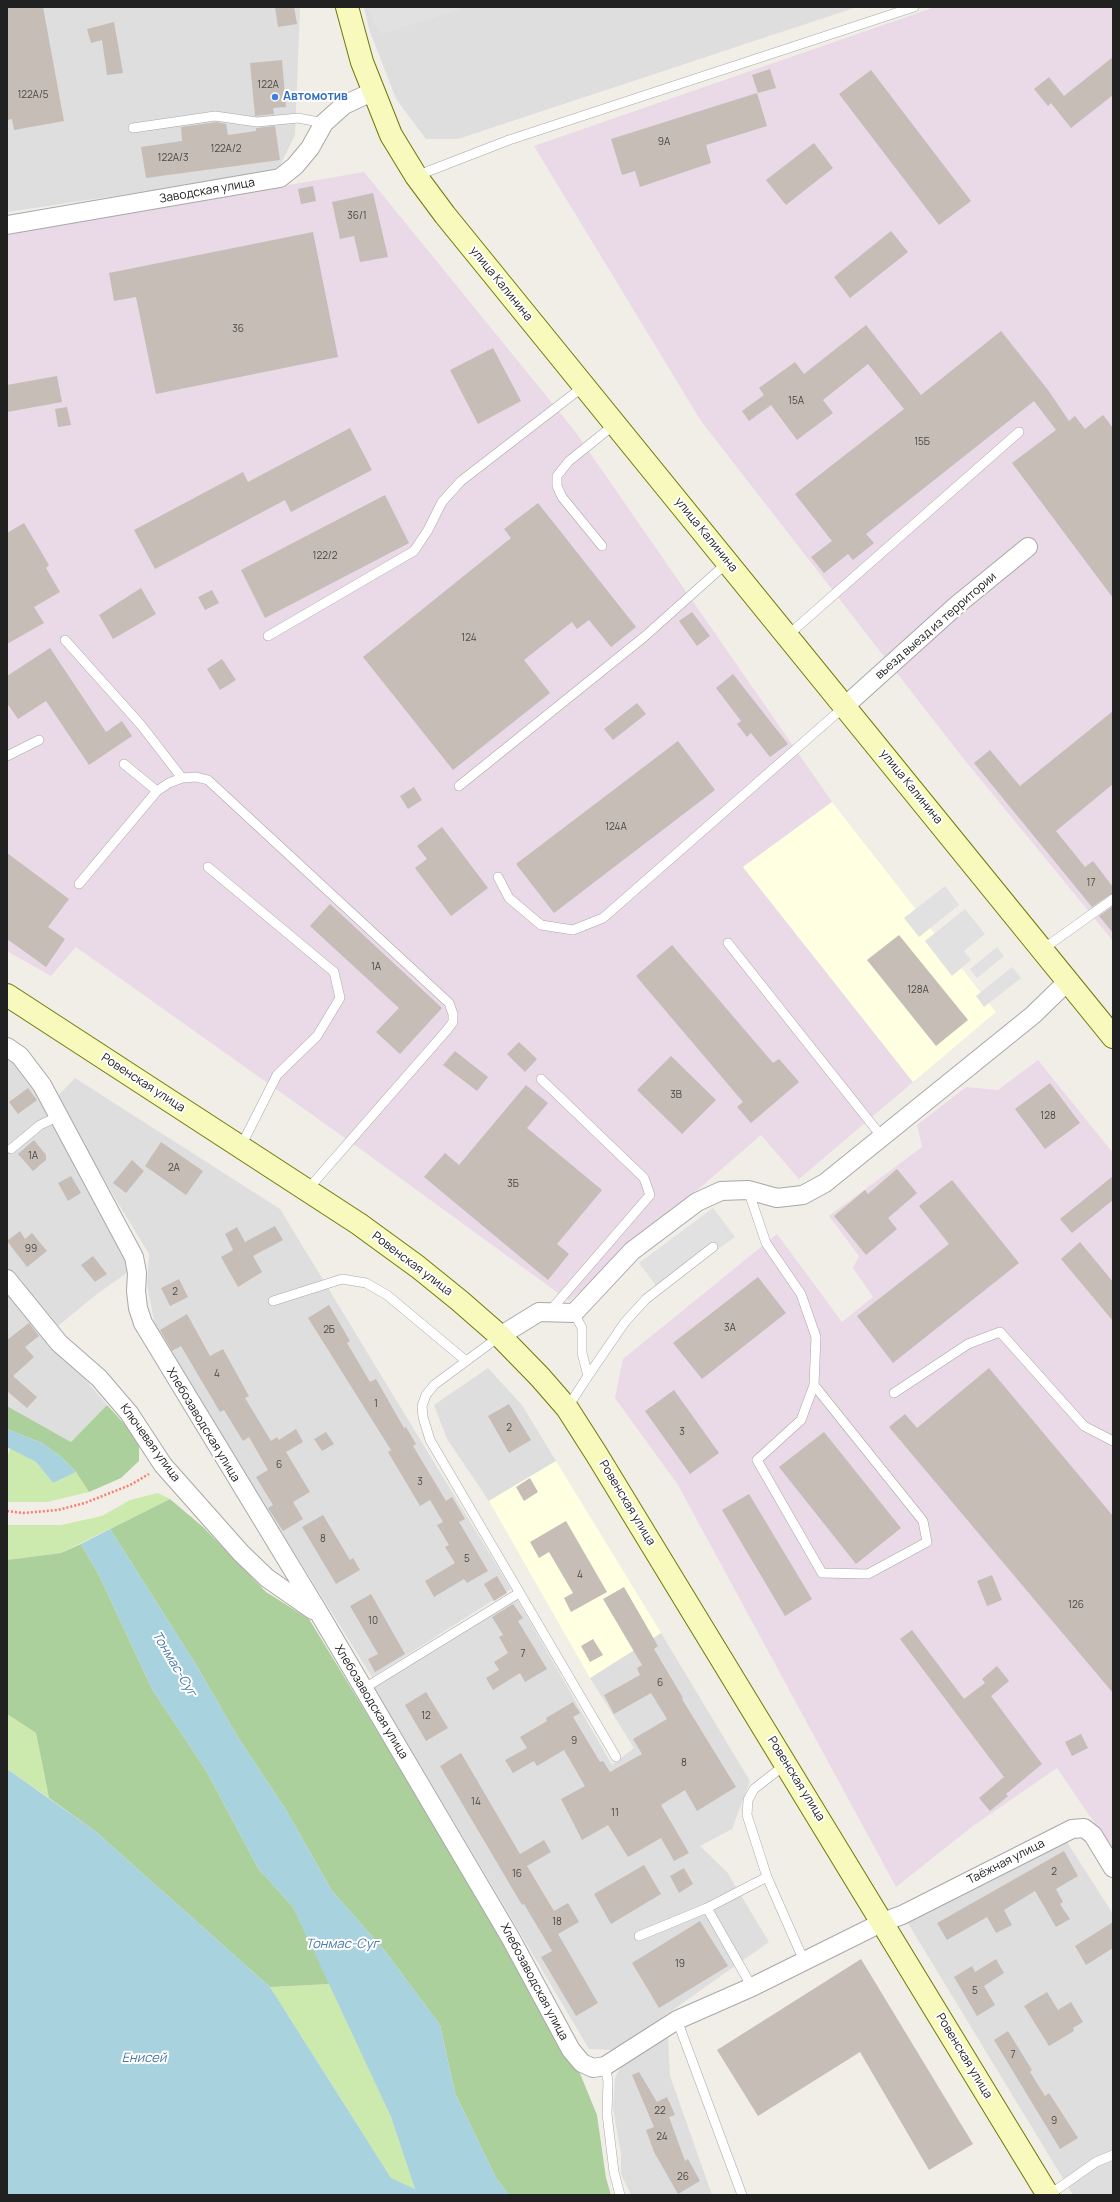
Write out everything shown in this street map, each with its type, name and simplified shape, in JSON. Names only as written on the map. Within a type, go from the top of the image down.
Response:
[{"type":"main road","name":"улица Калинина","points":[[347,7],[372,92],[391,135],[416,176],[444,215],[788,635],[1113,1037]]},
{"type":"main road","name":"Ровенская улица","points":[[7,995],[308,1189],[418,1267],[500,1336],[540,1377],[567,1408],[598,1455],[1048,2195]]},
{"type":"street","name":"Заводская улица","points":[[7,225],[280,178],[295,166],[310,148],[324,123],[344,105],[372,92]]},
{"type":"street","name":"въезд выезд из территории","points":[[845,706],[957,605],[1028,547]]},
{"type":"street","points":[[500,1336],[539,1312],[574,1313],[632,1251],[696,1202],[721,1191],[748,1190],[777,1198],[804,1195],[825,1183],[1033,1015],[1068,981]]},
{"type":"street","name":"Хлебозаводская улица","points":[[7,1047],[20,1056],[42,1085],[134,1256],[137,1273],[136,1291],[138,1308],[143,1323],[319,1613],[362,1689],[510,1937],[571,2050],[582,2063],[593,2068],[605,2066]]},
{"type":"street","name":"Ключевая улица","points":[[7,1279],[59,1343],[99,1378],[129,1413],[163,1465],[241,1553],[262,1573],[319,1613]]},
{"type":"street","name":"Таёжная улица","points":[[883,1922],[902,1915],[1072,1829],[1084,1828],[1093,1835],[1113,1868]]},
{"type":"street","points":[[605,2066],[677,2020],[752,1986],[883,1922]]},
{"type":"lane","points":[[416,176],[509,140],[914,7]]},
{"type":"lane","points":[[133,128],[215,116],[257,122],[298,118],[324,123]]},
{"type":"lane","points":[[268,636],[414,551],[428,530],[442,502],[461,481],[584,386]]},
{"type":"lane","points":[[602,546],[562,497],[557,486],[557,476],[569,461],[615,424]]},
{"type":"lane","points":[[788,635],[1019,432]]},
{"type":"lane","points":[[459,786],[644,637],[728,562]]},
{"type":"lane","points":[[65,640],[141,725],[182,778]]},
{"type":"lane","points":[[498,878],[509,898],[541,925],[573,930],[603,918],[845,706]]},
{"type":"lane","points":[[7,756],[40,740]]},
{"type":"lane","points":[[124,764],[158,791]]},
{"type":"lane","points":[[79,884],[158,791],[169,783],[182,778],[196,776],[208,780],[449,1003],[453,1014],[453,1022],[448,1030],[308,1189]]},
{"type":"lane","points":[[208,867],[334,972],[340,998],[317,1036],[277,1075],[241,1146]]},
{"type":"lane","points":[[1043,949],[1113,899]]},
{"type":"lane","points":[[728,943],[882,1137]]},
{"type":"lane","points":[[542,1079],[644,1178],[650,1195],[549,1312]]},
{"type":"lane","points":[[11,1149],[40,1125],[59,1116]]},
{"type":"lane","points":[[748,1190],[766,1243],[801,1294],[816,1337],[814,1385],[800,1420],[757,1460],[822,1573],[868,1574],[927,1542],[923,1521],[814,1385]]},
{"type":"lane","points":[[567,1408],[624,1322],[646,1299],[713,1246]]},
{"type":"lane","points":[[273,1301],[342,1279],[366,1283],[387,1295],[465,1360]]},
{"type":"lane","points":[[574,1313],[582,1328],[582,1353],[588,1376]]},
{"type":"lane","points":[[894,1392],[968,1344],[1000,1332],[1084,1426],[1113,1440]]},
{"type":"lane","points":[[500,1336],[465,1360],[434,1385],[426,1395],[422,1406],[423,1417],[430,1440],[616,1757]]},
{"type":"lane","points":[[362,1689],[519,1593]]},
{"type":"lane","points":[[786,1764],[761,1782],[748,1800],[746,1815],[767,1877],[804,1961]]},
{"type":"lane","points":[[639,1936],[707,1908],[767,1877]]},
{"type":"lane","points":[[707,1908],[752,1986]]},
{"type":"lane","points":[[677,2020],[742,2195]]},
{"type":"lane","points":[[605,2066],[608,2081],[608,2128],[614,2172],[620,2195]]},
{"type":"lane","points":[[1048,2195],[1096,2162],[1113,2155]]},
{"type":"path","points":[[7,1511],[23,1514],[85,1503],[130,1485],[163,1465]]},
{"type":"shaded area","points":[[7,7],[300,7],[295,135],[277,172],[7,212]]},
{"type":"shaded area","points":[[364,7],[857,7],[458,139],[426,139],[396,99],[369,29]]},
{"type":"shaded area","points":[[366,7],[458,7],[459,10],[380,34]]},
{"type":"shaded area","points":[[935,7],[1113,7],[1113,941],[963,758],[701,421],[534,146]]},
{"type":"shaded area","points":[[364,172],[574,430],[832,802],[743,867],[913,1082],[799,1179],[761,1135],[569,1301],[359,1148],[76,947],[51,976],[7,951],[7,234]]},
{"type":"shaded area","points":[[832,802],[996,1012],[913,1082],[743,867]]},
{"type":"shaded area","points":[[945,886],[959,905],[919,937],[904,918]]},
{"type":"shaded area","points":[[965,909],[985,934],[964,951],[971,960],[952,976],[925,941]]},
{"type":"shaded area","points":[[997,947],[1004,956],[977,978],[970,969]]},
{"type":"shaded area","points":[[1012,967],[1021,978],[984,1007],[976,996]]},
{"type":"shaded area","points":[[7,1058],[16,1064],[47,1099],[134,1268],[97,1294],[58,1326],[7,1267]]},
{"type":"shaded area","points":[[1038,1060],[1113,1153],[1113,1850],[1057,1768],[973,1826],[896,1887],[678,1485],[615,1398],[623,1359],[777,1234],[842,1322],[873,1297],[853,1268],[859,1256],[829,1216],[922,1147],[917,1125],[966,1087],[998,1090]]},
{"type":"shaded area","points":[[75,1078],[280,1209],[511,1589],[372,1677],[156,1331],[147,1285],[149,1254],[55,1099]]},
{"type":"shaded area","points":[[713,1208],[735,1237],[660,1291],[639,1263]]},
{"type":"shaded area","points":[[7,1288],[107,1405],[71,1442],[7,1406]]},
{"type":"shaded area","points":[[488,1368],[522,1405],[556,1461],[489,1501],[447,1439],[434,1405]]},
{"type":"shaded area","points":[[556,1461],[661,1633],[590,1678],[489,1501]]},
{"type":"shaded area","points":[[517,1599],[612,1765],[634,1748],[590,1678],[661,1633],[750,1781],[732,1829],[700,1846],[727,1872],[769,1942],[616,2050],[589,2049],[374,1687]]},
{"type":"shaded area","points":[[1065,1839],[1113,1914],[1113,2195],[1073,2195],[906,1920]]},
{"type":"shaded area","points":[[668,2037],[670,2076],[712,2195],[631,2195],[621,2174],[621,2154],[613,2109],[615,2078],[625,2057],[638,2049]]},
{"type":"green space","points":[[107,1405],[130,1430],[139,1446],[139,1461],[121,1478],[89,1492],[76,1472],[60,1456],[42,1443],[7,1429],[7,1406],[71,1442]]},
{"type":"green space","points":[[10,1448],[36,1462],[53,1483],[76,1472],[89,1492],[47,1502],[7,1502],[7,1459]]},
{"type":"green space","points":[[158,1493],[170,1499],[61,1553],[7,1560],[7,1525],[61,1525],[102,1516],[130,1500]]},
{"type":"green space","points":[[170,1499],[203,1527],[266,1592],[309,1619],[502,1936],[579,2071],[597,2115],[606,2178],[611,2195],[509,2195],[496,2178],[455,2093],[440,2025],[385,1951],[332,1891],[286,1810],[239,1739],[195,1663],[110,1529]]},
{"type":"green space","points":[[81,1544],[99,1575],[152,1689],[207,1772],[258,1868],[293,1907],[330,1984],[270,1987],[95,1831],[49,1798],[36,1733],[7,1714],[7,1560],[61,1553]]},
{"type":"green space","points":[[7,1714],[36,1733],[49,1798],[7,1769]]},
{"type":"green space","points":[[330,1984],[391,2117],[415,2189],[391,2178],[270,1987]]},
{"type":"water","points":[[7,1429],[42,1443],[60,1456],[76,1472],[53,1483],[36,1462],[7,1447]]},
{"type":"water","name":"Енисей","points":[[110,1529],[195,1663],[239,1739],[286,1810],[332,1891],[385,1951],[440,2025],[455,2093],[496,2178],[509,2195],[7,2195],[7,1769],[95,1831],[270,1987],[391,2178],[415,2189],[391,2117],[293,1907],[258,1868],[207,1772],[152,1689],[99,1575],[81,1544]]},
{"type":"building","points":[[7,7],[43,7],[64,121],[14,130],[12,119],[7,120]]},
{"type":"building","points":[[275,7],[294,7],[297,24],[278,27]]},
{"type":"building","points":[[114,22],[123,73],[107,75],[102,40],[91,43],[87,29]]},
{"type":"building","points":[[1113,57],[1113,95],[1071,128],[1051,103],[1048,106],[1034,89],[1049,77],[1064,96]]},
{"type":"building","points":[[282,60],[286,107],[273,108],[274,114],[255,116],[250,63]]},
{"type":"building","points":[[770,69],[776,88],[758,93],[752,75]]},
{"type":"building","points":[[871,70],[971,201],[939,225],[839,94]]},
{"type":"building","points":[[757,93],[767,126],[706,145],[711,163],[640,187],[635,171],[622,175],[611,139]]},
{"type":"building","points":[[217,122],[226,124],[228,135],[256,131],[256,128],[275,126],[280,160],[146,178],[141,147],[182,141],[181,127]]},
{"type":"building","points":[[814,143],[833,168],[786,205],[766,180]]},
{"type":"building","points":[[313,186],[316,201],[301,204],[298,189]]},
{"type":"building","points":[[373,193],[388,257],[360,262],[354,236],[340,239],[332,202]]},
{"type":"building","points":[[891,231],[908,252],[850,298],[834,277]]},
{"type":"building","points":[[313,232],[338,357],[156,394],[136,297],[114,301],[109,273]]},
{"type":"building","points":[[866,325],[921,395],[1001,331],[1048,390],[1069,421],[1075,416],[1085,429],[1103,415],[1113,428],[1113,598],[1012,463],[1056,430],[1034,401],[866,534],[874,543],[853,560],[848,554],[824,573],[811,557],[832,541],[795,494],[904,409],[868,364],[823,400],[833,413],[797,440],[771,405],[749,421],[742,411],[764,395],[759,388],[795,362],[804,374]]},
{"type":"building","points":[[493,348],[521,401],[478,424],[450,370]]},
{"type":"building","points":[[57,376],[62,402],[7,412],[7,385]]},
{"type":"building","points":[[67,407],[71,425],[58,427],[55,409]]},
{"type":"building","points":[[350,428],[372,470],[291,512],[285,500],[155,569],[134,530],[243,472],[248,482]]},
{"type":"building","points":[[385,495],[409,543],[265,618],[241,570]]},
{"type":"building","points":[[538,503],[636,627],[611,647],[589,620],[577,629],[572,622],[524,660],[550,693],[453,770],[363,657],[511,538],[504,529]]},
{"type":"building","points":[[24,523],[49,565],[46,568],[60,592],[34,607],[44,623],[7,644],[7,533]]},
{"type":"building","points":[[141,588],[156,614],[113,639],[99,615]]},
{"type":"building","points":[[212,590],[219,603],[205,610],[198,597]]},
{"type":"building","points":[[692,612],[710,636],[697,646],[679,621]]},
{"type":"building","points":[[50,648],[106,732],[122,721],[132,736],[89,765],[46,701],[18,719],[7,703],[7,676]]},
{"type":"building","points":[[222,659],[236,680],[220,690],[207,669]]},
{"type":"building","points":[[733,674],[788,744],[770,757],[751,733],[747,737],[737,724],[741,721],[716,688]]},
{"type":"building","points":[[637,703],[646,714],[613,740],[604,729]]},
{"type":"building","points":[[1113,711],[1113,784],[1056,831],[1085,867],[1093,861],[1113,887],[1113,893],[1092,907],[974,763],[990,750],[1020,786]]},
{"type":"building","points":[[678,741],[715,790],[554,913],[516,864]]},
{"type":"building","points":[[414,787],[422,800],[408,809],[400,796]]},
{"type":"building","points":[[442,827],[488,888],[451,916],[415,868],[427,859],[417,846]]},
{"type":"building","points":[[7,853],[69,899],[48,927],[65,939],[46,967],[7,939]]},
{"type":"building","points":[[330,904],[442,1008],[400,1054],[376,1032],[399,1008],[310,926]]},
{"type":"building","points":[[1113,906],[1113,933],[1099,916]]},
{"type":"building","points":[[899,935],[968,1020],[936,1046],[867,960]]},
{"type":"building","points":[[672,945],[773,1063],[779,1059],[799,1082],[751,1123],[737,1107],[743,1102],[636,976]]},
{"type":"building","points":[[519,1042],[537,1059],[525,1072],[507,1054]]},
{"type":"building","points":[[455,1051],[488,1077],[477,1091],[443,1065]]},
{"type":"building","points":[[671,1056],[716,1100],[682,1134],[637,1090]]},
{"type":"building","points":[[1050,1083],[1080,1123],[1045,1149],[1015,1109]]},
{"type":"building","points":[[526,1085],[548,1103],[527,1128],[602,1190],[557,1244],[569,1254],[548,1280],[424,1177],[445,1153],[459,1165]]},
{"type":"building","points":[[28,1088],[37,1100],[18,1114],[9,1102]]},
{"type":"building","points":[[34,1140],[46,1155],[46,1160],[33,1171],[18,1154]]},
{"type":"building","points":[[161,1142],[203,1171],[186,1195],[145,1166]]},
{"type":"building","points":[[132,1160],[144,1171],[126,1193],[113,1183]]},
{"type":"building","points":[[897,1169],[917,1193],[888,1218],[897,1229],[866,1255],[834,1216],[865,1190],[868,1194]]},
{"type":"building","points":[[71,1176],[81,1193],[68,1201],[58,1183]]},
{"type":"building","points":[[1113,1176],[1113,1200],[1072,1233],[1060,1219]]},
{"type":"building","points":[[952,1180],[1019,1263],[893,1363],[857,1316],[949,1244],[919,1206]]},
{"type":"building","points":[[275,1226],[283,1240],[253,1256],[262,1272],[238,1287],[221,1257],[233,1250],[225,1234],[237,1227],[245,1242]]},
{"type":"building","points":[[20,1231],[25,1239],[32,1233],[47,1251],[27,1267],[7,1241]]},
{"type":"building","points":[[1080,1242],[1113,1282],[1113,1321],[1061,1259]]},
{"type":"building","points":[[93,1256],[107,1274],[95,1282],[81,1265]]},
{"type":"building","points":[[758,1277],[786,1313],[702,1379],[673,1343]]},
{"type":"building","points":[[179,1279],[188,1297],[170,1306],[161,1288]]},
{"type":"building","points":[[329,1305],[350,1341],[347,1343],[370,1382],[376,1379],[404,1428],[406,1427],[416,1444],[413,1446],[446,1501],[452,1497],[465,1519],[459,1522],[488,1571],[467,1583],[464,1579],[434,1597],[425,1581],[455,1563],[445,1547],[449,1545],[437,1525],[443,1522],[430,1500],[420,1506],[388,1452],[391,1450],[308,1318]]},
{"type":"building","points":[[187,1314],[210,1356],[223,1349],[249,1396],[245,1398],[271,1441],[277,1437],[279,1440],[296,1429],[303,1442],[286,1452],[310,1492],[293,1502],[303,1519],[283,1531],[268,1508],[273,1505],[256,1477],[268,1470],[249,1437],[243,1441],[224,1410],[220,1412],[181,1346],[172,1351],[160,1330]]},
{"type":"building","points":[[29,1323],[39,1336],[25,1347],[34,1357],[13,1376],[37,1397],[27,1408],[7,1391],[7,1340]]},
{"type":"building","points":[[989,1368],[1113,1516],[1113,1693],[889,1427],[905,1414],[917,1428]]},
{"type":"building","points":[[674,1390],[719,1453],[690,1474],[645,1411]]},
{"type":"building","points":[[509,1404],[531,1440],[509,1453],[488,1416]]},
{"type":"building","points":[[326,1432],[334,1444],[322,1451],[314,1439]]},
{"type":"building","points":[[824,1432],[901,1528],[856,1564],[779,1467]]},
{"type":"building","points":[[530,1478],[538,1492],[524,1501],[516,1487]]},
{"type":"building","points":[[749,1494],[812,1599],[785,1616],[722,1510]]},
{"type":"building","points":[[323,1515],[350,1560],[353,1558],[360,1570],[336,1584],[302,1527]]},
{"type":"building","points":[[566,1521],[607,1592],[571,1612],[564,1598],[573,1593],[549,1552],[539,1558],[530,1542]]},
{"type":"building","points":[[992,1575],[1002,1600],[987,1606],[977,1581]]},
{"type":"building","points":[[497,1576],[507,1593],[494,1601],[484,1584]]},
{"type":"building","points":[[624,1587],[658,1646],[654,1649],[683,1698],[682,1699],[736,1787],[697,1811],[685,1790],[661,1805],[689,1853],[674,1861],[661,1838],[628,1857],[608,1825],[582,1840],[561,1799],[585,1786],[564,1750],[537,1766],[534,1761],[513,1773],[505,1760],[527,1748],[520,1737],[547,1721],[546,1718],[573,1702],[580,1713],[573,1717],[600,1762],[603,1761],[610,1772],[642,1754],[633,1739],[667,1719],[651,1693],[614,1714],[604,1695],[640,1675],[637,1668],[642,1665],[603,1599]]},
{"type":"building","points":[[371,1594],[405,1654],[375,1672],[368,1659],[378,1654],[350,1606]]},
{"type":"building","points":[[513,1604],[523,1618],[518,1621],[547,1669],[525,1682],[520,1673],[493,1690],[486,1678],[499,1670],[494,1662],[508,1653],[499,1637],[503,1635],[492,1617]]},
{"type":"building","points":[[912,1630],[964,1699],[985,1683],[982,1679],[997,1666],[1009,1681],[991,1696],[1042,1764],[1006,1794],[1008,1796],[990,1811],[979,1798],[1004,1777],[900,1639]]},
{"type":"building","points":[[593,1639],[603,1655],[590,1662],[581,1646]]},
{"type":"building","points":[[426,1692],[448,1728],[426,1741],[405,1705]]},
{"type":"building","points":[[1081,1734],[1088,1748],[1072,1756],[1065,1742]]},
{"type":"building","points":[[461,1753],[520,1854],[544,1840],[551,1852],[527,1866],[554,1911],[568,1903],[579,1922],[558,1934],[598,2003],[576,2016],[541,1957],[552,1951],[524,1904],[522,1905],[440,1766]]},
{"type":"building","points":[[1064,1851],[1078,1876],[1056,1889],[1063,1902],[1060,1904],[1070,1919],[1056,1927],[1035,1891],[1004,1910],[1012,1925],[996,1933],[987,1917],[947,1940],[937,1923]]},
{"type":"building","points":[[644,1865],[661,1894],[611,1924],[594,1894]]},
{"type":"building","points":[[684,1868],[693,1884],[679,1893],[670,1876]]},
{"type":"building","points":[[700,1921],[728,1966],[659,2008],[632,1963]]},
{"type":"building","points":[[1113,1922],[1113,1948],[1086,1965],[1075,1946]]},
{"type":"building","points":[[861,1959],[973,2144],[929,2170],[860,2052],[758,2116],[717,2050]]},
{"type":"building","points":[[996,1959],[1004,1973],[984,1986],[995,2005],[977,2016],[954,1977],[972,1966],[975,1972]]},
{"type":"building","points":[[1047,1992],[1058,2010],[1071,2002],[1083,2022],[1073,2028],[1074,2031],[1049,2046],[1024,2006]]},
{"type":"building","points":[[1008,2031],[1032,2070],[1030,2072],[1045,2096],[1049,2093],[1078,2138],[1060,2149],[994,2040]]},
{"type":"building","points":[[639,2072],[657,2102],[667,2097],[675,2115],[669,2117],[685,2161],[688,2159],[700,2181],[678,2194],[654,2152],[646,2130],[654,2127],[632,2075]]},
{"type":"place","name":"Автомотив","points":[[275,97]]},
{"type":"water label","name":"Тонмас-Суг","points":[[174,1664]]},
{"type":"water label","name":"Тонмас-Суг","points":[[342,1944]]}]
